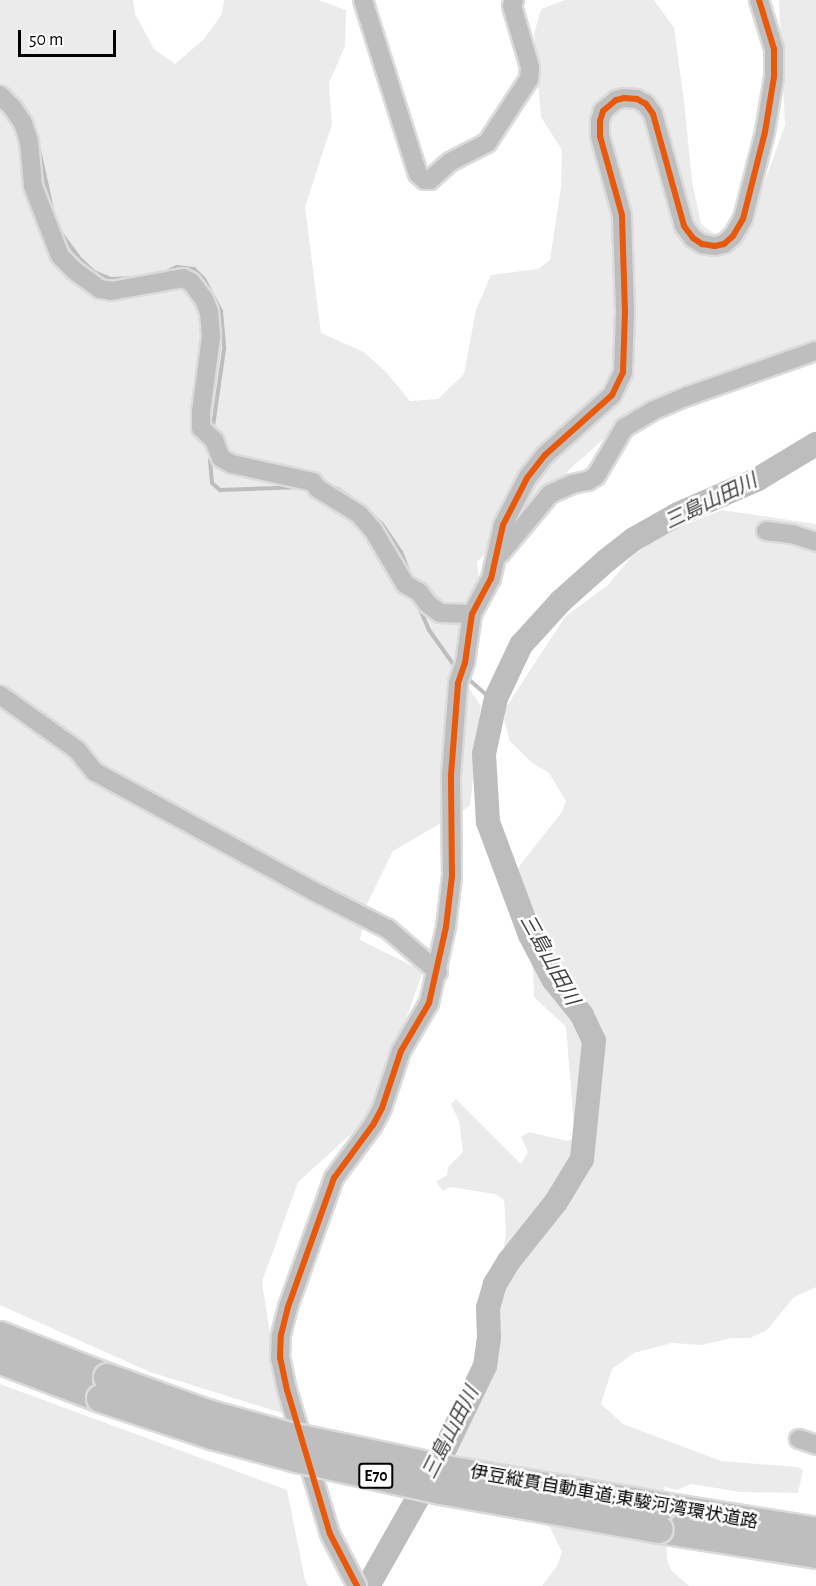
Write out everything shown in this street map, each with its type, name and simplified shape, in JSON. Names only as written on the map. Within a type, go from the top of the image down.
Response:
[{"type":"highway","name":"伊豆縦貫自動車道;東駿河湾環状道路","points":[[0,1335],[104,1387]]},
{"type":"highway","name":"伊豆縦貫自動車道;東駿河湾環状道路","points":[[5,1362],[290,1436],[661,1517],[723,1528],[816,1554]]},
{"type":"highway","points":[[723,1528],[816,1517]]},
{"type":"highway","name":"伊豆縦貫自動車道;東駿河湾環状道路","points":[[723,1528],[816,1531]]},
{"type":"highway","points":[[723,1528],[816,1568]]},
{"type":"street","points":[[363,0],[418,174],[425,180],[430,180],[450,162],[478,150],[494,137],[513,100],[529,79],[530,67],[512,6],[514,0]]},
{"type":"street","points":[[354,1581],[330,1534],[287,1390],[280,1358],[281,1335],[288,1307],[334,1178],[382,1108],[401,1051],[429,1004],[438,972],[452,876],[451,775],[458,683],[465,663],[472,614],[491,579],[498,558],[503,525],[527,477],[545,455],[612,395],[623,372],[625,312],[622,214],[600,136],[603,111],[616,100],[624,98],[638,99],[646,104],[652,114],[684,226],[693,238],[702,244],[715,246],[724,244],[734,236],[743,219],[765,132],[774,77],[774,49],[759,0]]},
{"type":"street","points":[[0,95],[23,123],[29,141],[33,186],[60,256],[75,271],[100,289],[111,291],[183,278],[191,282],[204,299],[209,312],[211,337],[201,428],[214,440],[221,458],[232,464],[315,485],[360,514],[374,530],[405,584],[419,592],[428,604],[440,613],[472,614]]},
{"type":"street","points":[[498,558],[550,494],[572,484],[588,482],[596,476],[624,428],[652,411],[688,396],[816,351]]},
{"type":"street","points":[[766,531],[792,534],[816,542]]},
{"type":"street","points":[[0,695],[77,750],[95,772],[388,929],[438,972]]},
{"type":"street","points":[[798,1438],[816,1445]]},
{"type":"shaded area","points":[[0,0],[133,0],[135,14],[154,49],[175,64],[204,39],[222,14],[224,0],[318,0],[346,10],[345,46],[329,83],[332,124],[305,207],[321,333],[364,352],[387,373],[410,401],[438,399],[464,374],[476,310],[491,275],[538,269],[550,260],[561,187],[562,150],[541,117],[534,34],[541,9],[565,0],[654,0],[674,28],[692,181],[701,224],[715,234],[751,220],[785,125],[779,0],[816,0],[816,348],[640,407],[573,466],[477,562],[482,619],[466,684],[481,706],[470,806],[393,851],[367,904],[360,940],[423,971],[372,1115],[298,1182],[262,1282],[282,1413],[150,1372],[0,1305]]},
{"type":"shaded area","points":[[722,510],[816,524],[816,1287],[793,1298],[767,1330],[750,1338],[731,1338],[702,1345],[672,1343],[634,1353],[612,1369],[601,1404],[623,1424],[721,1461],[797,1467],[803,1470],[798,1493],[741,1492],[691,1484],[677,1490],[664,1487],[667,1559],[671,1570],[689,1586],[542,1586],[557,1566],[562,1552],[548,1523],[497,1468],[467,1462],[455,1453],[469,1426],[474,1395],[496,1318],[506,1230],[504,1200],[495,1194],[450,1187],[443,1191],[436,1182],[447,1175],[448,1167],[463,1152],[459,1121],[451,1104],[456,1099],[521,1164],[528,1152],[521,1137],[529,1132],[567,1141],[575,1138],[566,1027],[534,997],[531,922],[514,877],[520,865],[562,812],[566,801],[549,773],[531,762],[510,741],[504,720],[506,707],[565,617],[609,584],[631,557],[654,540],[669,531]]},
{"type":"shaded area","points":[[0,1384],[287,1490],[308,1586],[0,1586]]},
{"type":"waterway","points":[[38,145],[53,214]]},
{"type":"waterway","points":[[58,229],[78,257],[94,272],[111,279],[137,278]]},
{"type":"waterway","points":[[164,273],[177,267],[194,269],[204,279],[221,311],[224,349],[213,426]]},
{"type":"waterway","name":"三島山田川","points":[[368,1586],[441,1457],[485,1366],[489,1337],[488,1308],[495,1284],[509,1261],[556,1202],[582,1159],[594,1041],[582,1015],[553,979],[530,935],[488,822],[484,754],[496,698],[521,645],[561,601],[607,560],[634,539],[678,514],[758,479],[816,444]]},
{"type":"waterway","points":[[210,460],[212,483],[220,490],[303,487]]},
{"type":"waterway","points":[[331,488],[338,489],[361,505],[382,524],[401,552],[410,575]]},
{"type":"waterway","points":[[417,603],[429,630],[456,668]]},
{"type":"waterway","points":[[466,677],[495,702]]},
{"type":"cycle path","points":[[357,1586],[330,1534],[287,1390],[280,1358],[281,1335],[288,1307],[334,1178],[373,1125],[382,1108],[401,1051],[429,1003],[446,927],[452,876],[451,775],[458,683],[465,663],[472,614],[491,579],[503,525],[527,478],[545,455],[612,395],[623,372],[625,312],[622,215],[600,136],[603,111],[616,100],[624,98],[637,99],[646,104],[653,114],[684,226],[693,238],[702,244],[715,246],[724,244],[733,236],[743,219],[765,132],[774,77],[774,49],[759,0]]}]
